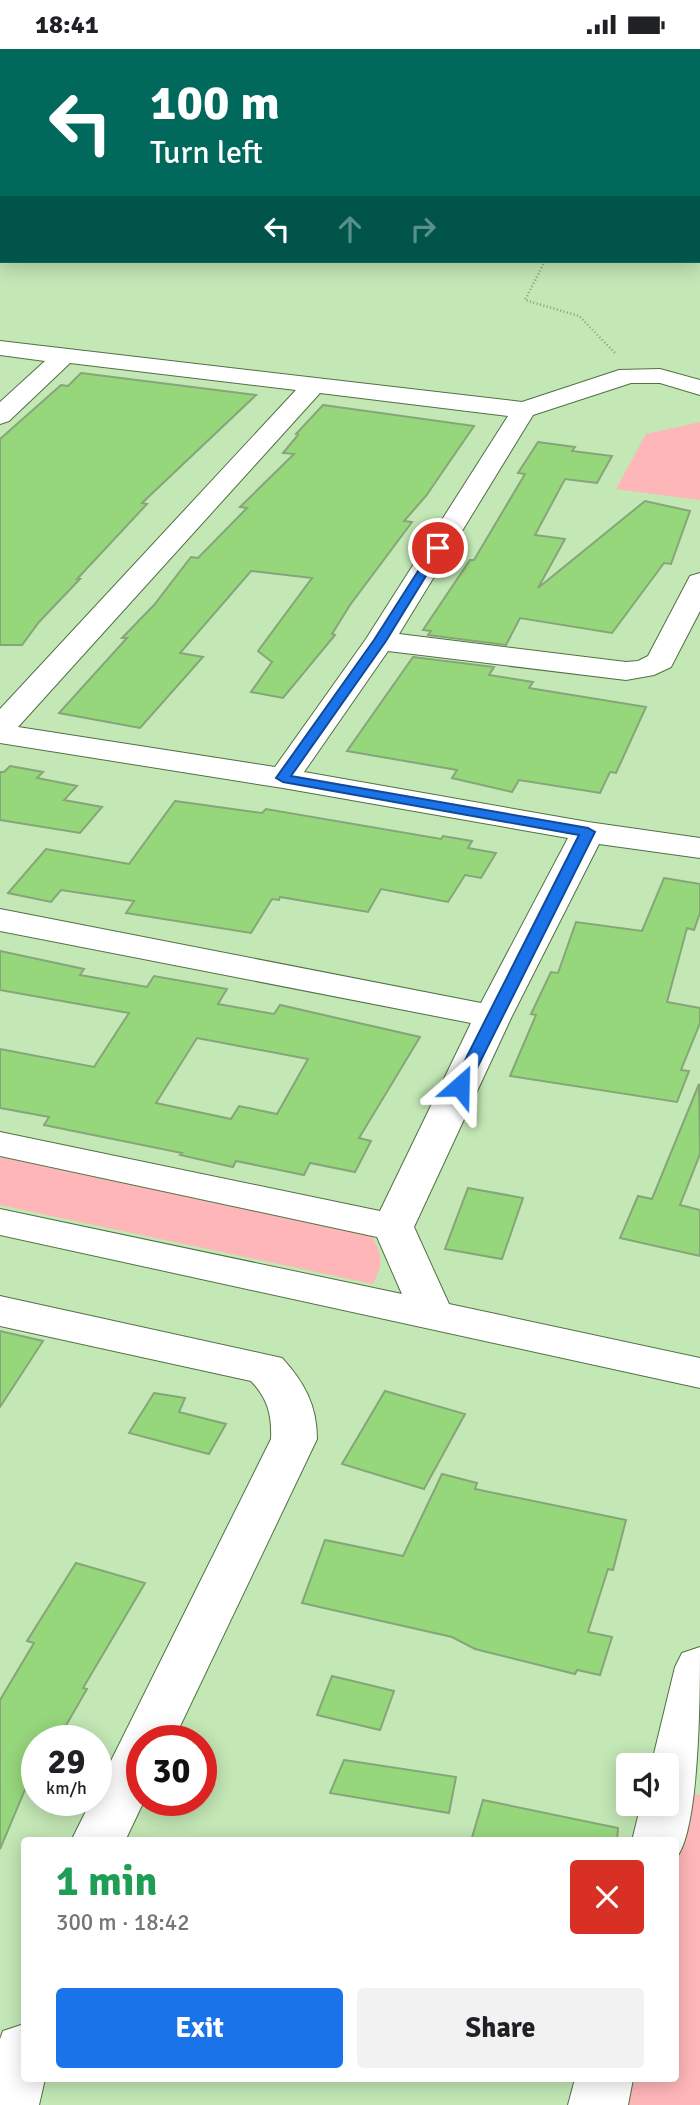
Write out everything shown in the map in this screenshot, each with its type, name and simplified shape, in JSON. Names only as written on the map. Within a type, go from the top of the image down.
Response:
[{"type":"street","points":[[0,348],[524,410],[634,374],[660,374],[700,389]]},
{"type":"street","points":[[0,416],[64,356]]},
{"type":"street","points":[[0,729],[314,386]]},
{"type":"street","points":[[283,778],[380,641],[524,410]]},
{"type":"street","points":[[380,641],[626,671],[638,670],[652,667],[660,661],[700,582]]},
{"type":"street","points":[[0,734],[283,778],[588,832],[700,848]]},
{"type":"street","points":[[433,1316],[393,1227],[493,1016],[588,832]]},
{"type":"street","points":[[0,920],[493,1016]]},
{"type":"street","points":[[0,1144],[393,1227]]},
{"type":"street","points":[[0,1222],[700,1373]]},
{"type":"street","points":[[0,1311],[266,1369],[287,1393],[296,1416],[294,1439],[155,1725]]},
{"type":"street","points":[[661,1837],[687,1776],[700,1667]]},
{"type":"street","points":[[100,1837],[126,1784]]},
{"type":"street","points":[[9,2105],[21,2061]]},
{"type":"street","points":[[598,2105],[603,2082]]},
{"type":"path","points":[[544,263],[525,300],[579,316],[634,374]]},
{"type":"shaded area","points":[[700,422],[700,500],[616,489],[646,434]]},
{"type":"shaded area","points":[[0,1157],[371,1235],[380,1254],[379,1271],[373,1284],[0,1205]]},
{"type":"shaded area","points":[[685,1792],[700,1795],[700,2105],[616,2105],[621,2082],[679,2082],[679,1837],[677,1837]]},
{"type":"building","points":[[81,373],[256,395],[142,503],[147,504],[77,579],[80,579],[39,622],[22,645],[0,645],[0,439],[61,385],[68,386]]},
{"type":"building","points":[[323,405],[474,426],[426,496],[404,521],[412,522],[350,605],[332,634],[335,635],[283,698],[251,692],[272,662],[258,651],[312,578],[251,571],[180,653],[203,657],[140,728],[59,713],[127,638],[122,638],[154,605],[191,557],[198,558],[247,508],[240,507],[294,454],[283,453],[298,435],[296,434]]},
{"type":"building","points":[[538,442],[575,447],[572,451],[612,456],[597,483],[565,479],[535,535],[565,539],[538,588],[645,501],[690,511],[671,564],[664,563],[612,633],[520,618],[506,645],[428,635],[431,631],[423,630],[470,560],[474,560],[525,474],[518,473]]},
{"type":"building","points":[[413,657],[494,667],[489,675],[533,682],[529,688],[646,707],[616,773],[610,772],[600,793],[519,780],[512,792],[452,778],[457,770],[347,751]]},
{"type":"building","points":[[10,766],[43,772],[37,778],[77,786],[64,800],[102,807],[80,833],[0,820],[0,772]]},
{"type":"building","points":[[175,801],[262,813],[266,809],[441,839],[443,836],[472,841],[468,848],[496,853],[481,878],[465,875],[448,902],[381,889],[368,912],[280,897],[279,900],[272,899],[251,933],[126,913],[134,901],[61,890],[51,902],[8,893],[46,849],[129,864]]},
{"type":"building","points":[[664,878],[700,884],[700,913],[694,930],[687,928],[667,1002],[700,1008],[700,1023],[681,1070],[689,1071],[677,1102],[510,1076],[536,1015],[531,1014],[551,972],[558,973],[576,922],[642,931]]},
{"type":"building","points":[[0,951],[84,969],[80,975],[147,987],[154,976],[227,989],[218,1004],[274,1014],[280,1005],[420,1037],[359,1138],[371,1141],[355,1172],[310,1163],[304,1175],[236,1161],[233,1167],[180,1155],[182,1153],[44,1125],[49,1117],[0,1108],[0,1049],[94,1067],[129,1013],[0,990]],"holes":[[[197,1038],[308,1059],[277,1114],[239,1106],[231,1119],[156,1103]]]},
{"type":"building","points":[[699,1084],[700,1154],[680,1205],[700,1210],[700,1256],[620,1238],[638,1196],[652,1199]]},
{"type":"building","points":[[468,1188],[523,1198],[502,1259],[445,1249]]},
{"type":"building","points":[[0,1331],[43,1341],[0,1407]]},
{"type":"building","points":[[385,1391],[465,1414],[424,1489],[342,1464]]},
{"type":"building","points":[[154,1393],[185,1398],[179,1412],[226,1424],[209,1454],[129,1433]]},
{"type":"building","points":[[442,1474],[477,1483],[475,1489],[626,1520],[613,1570],[608,1569],[588,1632],[612,1637],[600,1675],[577,1670],[575,1674],[475,1649],[452,1637],[302,1603],[325,1540],[403,1556]]},
{"type":"building","points":[[76,1563],[145,1583],[83,1688],[87,1689],[66,1725],[21,1725],[21,1799],[0,1849],[0,1700],[34,1643],[27,1641]]},
{"type":"building","points":[[332,1676],[394,1691],[380,1730],[317,1715]]},
{"type":"building","points":[[344,1760],[456,1777],[449,1813],[330,1793]]},
{"type":"building","points":[[483,1800],[618,1828],[617,1837],[472,1837]]},
{"type":"route","points":[[438,548],[380,641],[283,778],[588,832],[460,1086]]}]
